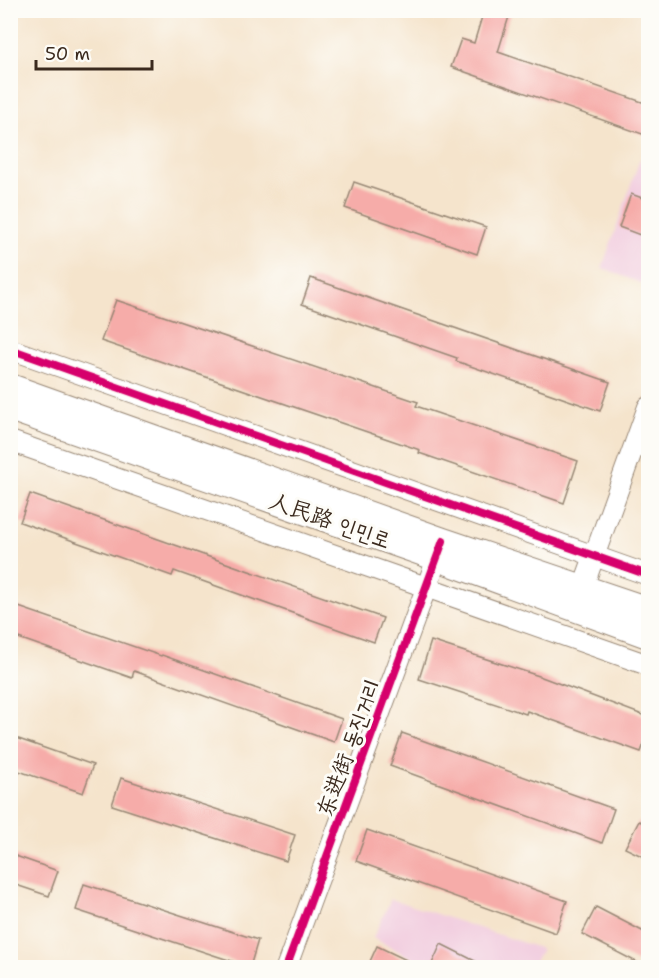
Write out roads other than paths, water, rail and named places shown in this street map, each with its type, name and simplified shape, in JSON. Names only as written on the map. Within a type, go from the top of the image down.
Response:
[{"type":"main road","name":"人民路 인민로","points":[[10,387],[440,550],[648,635]]},
{"type":"main road","name":"人民路 인민로","points":[[10,408],[440,550],[583,587],[648,610]]},
{"type":"street","points":[[10,349],[648,575]]},
{"type":"street","points":[[583,587],[648,407]]},
{"type":"street","points":[[10,441],[648,665]]},
{"type":"street","name":"东进街 동진거리","points":[[286,968],[440,550]]}]
